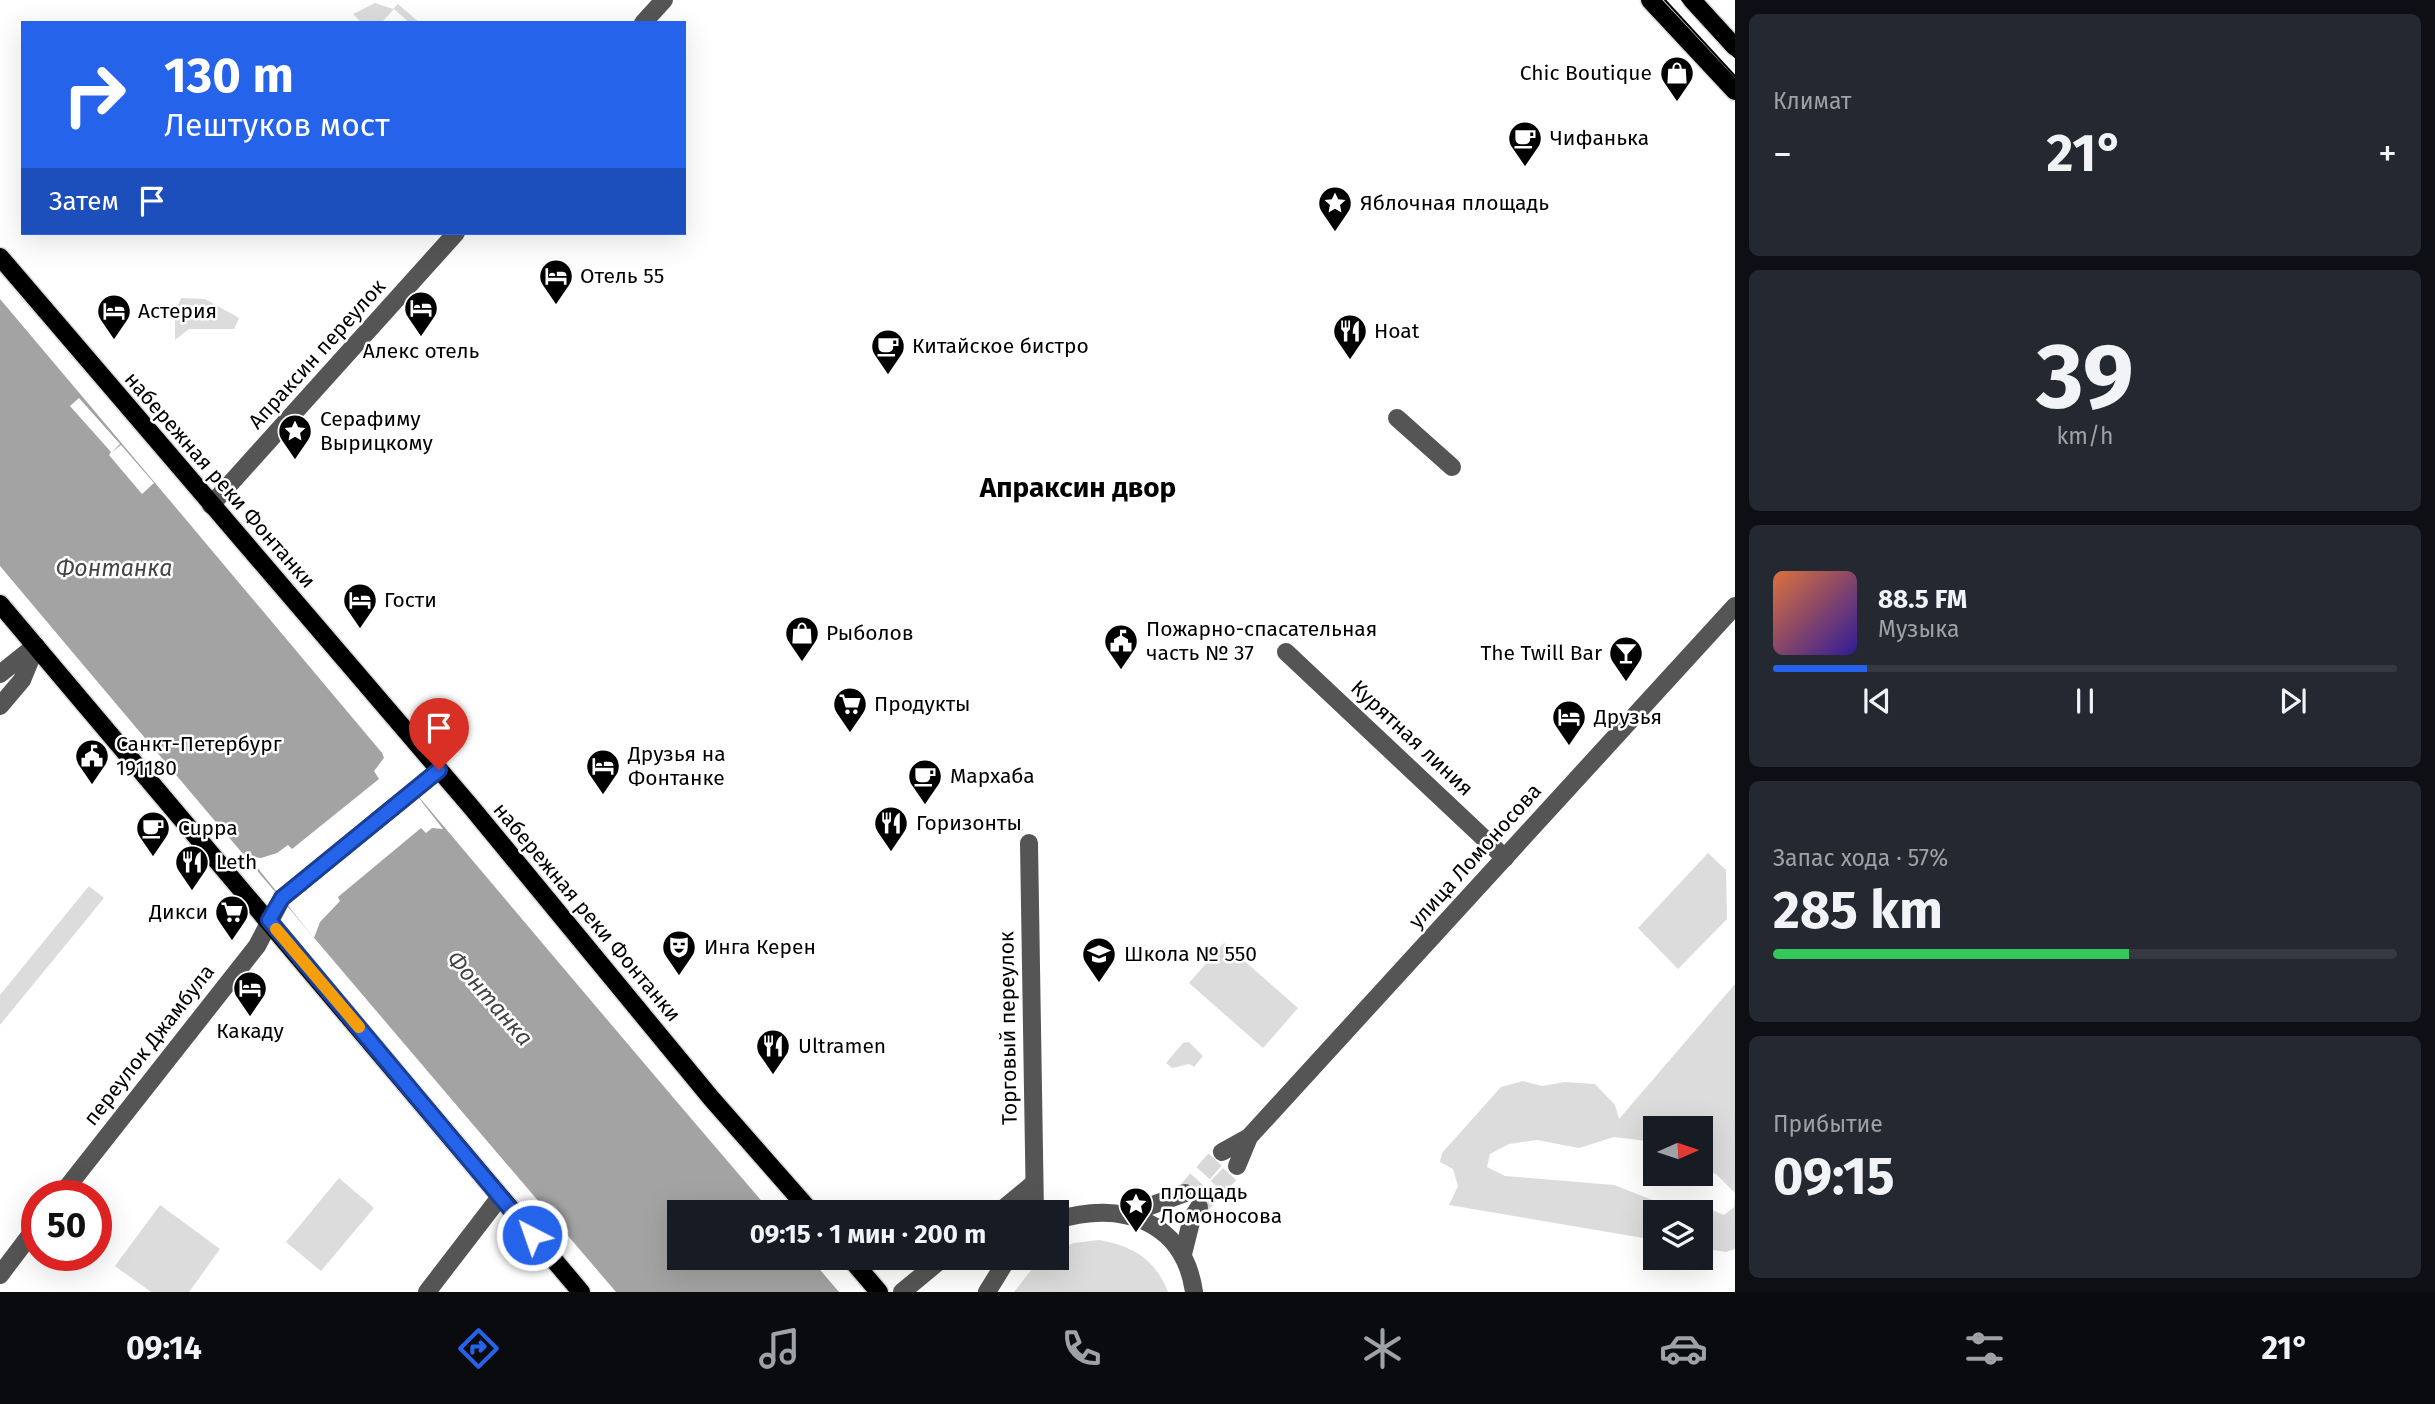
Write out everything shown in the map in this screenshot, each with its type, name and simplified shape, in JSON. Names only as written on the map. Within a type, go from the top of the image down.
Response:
[{"type":"main road","points":[[1650,0],[1735,91]]},
{"type":"main road","points":[[1692,0],[1735,47]]},
{"type":"main road","name":"набережная реки Фонтанки","points":[[0,257],[439,770],[711,1098],[801,1200]]},
{"type":"main road","points":[[0,604],[581,1292]]},
{"type":"main road","points":[[860,1270],[879,1292]]},
{"type":"street","points":[[645,21],[664,0]]},
{"type":"street","name":"Апраксин переулок","points":[[211,505],[454,235]]},
{"type":"street","points":[[1397,418],[1452,467]]},
{"type":"street","name":"улица Ломоносова","points":[[1222,1153],[1249,1137],[1735,606]]},
{"type":"street","points":[[0,674],[36,646]]},
{"type":"street","points":[[0,706],[22,680],[36,646]]},
{"type":"street","name":"Курятная линия","points":[[1286,652],[1505,858]]},
{"type":"street","name":"переулок Джамбула","points":[[73,1180],[257,946],[282,898],[439,770]]},
{"type":"street","name":"Торговый переулок","points":[[1029,843],[1034,1200]]},
{"type":"street","name":"улица Ломоносова","points":[[1237,1167],[1249,1137]]},
{"type":"street","points":[[1014,1200],[1033,1184]]},
{"type":"street","points":[[1126,1215],[1185,1193]]},
{"type":"street","points":[[427,1292],[500,1197]]},
{"type":"street","points":[[1183,1254],[1192,1218],[1199,1207]]},
{"type":"street","points":[[1069,1216],[1079,1213],[1126,1215],[1160,1230],[1183,1254],[1192,1275],[1194,1292]]},
{"type":"street","points":[[0,1275],[21,1247]]},
{"type":"street","points":[[902,1292],[929,1270]]},
{"type":"street","points":[[987,1292],[1001,1270]]},
{"type":"shaded area","points":[[375,3],[393,9],[398,4],[418,21],[408,21],[394,9],[383,21],[360,21],[353,14]]},
{"type":"shaded area","points":[[181,298],[205,299],[239,318],[234,329],[189,329],[175,340],[175,313]]},
{"type":"shaded area","points":[[1708,853],[1726,870],[1727,919],[1678,969],[1638,928]]},
{"type":"shaded area","points":[[89,886],[104,898],[0,1025],[0,995]]},
{"type":"shaded area","points":[[1224,943],[1298,1008],[1263,1048],[1189,983]]},
{"type":"shaded area","points":[[1735,984],[1735,1193],[1713,1173],[1713,1116],[1643,1116],[1643,1141],[1614,1137],[1579,1148],[1537,1140],[1509,1144],[1490,1154],[1487,1167],[1505,1176],[1614,1185],[1652,1200],[1643,1200],[1643,1238],[1449,1205],[1458,1186],[1453,1169],[1440,1162],[1442,1153],[1501,1087],[1523,1081],[1542,1086],[1565,1082],[1595,1084],[1615,1105],[1619,1119]]},
{"type":"shaded area","points":[[1189,1042],[1203,1056],[1194,1067],[1189,1064],[1172,1068],[1166,1063],[1183,1043]]},
{"type":"shaded area","points":[[339,1178],[374,1208],[321,1271],[286,1242]]},
{"type":"shaded area","points":[[1735,1193],[1735,1249],[1726,1252],[1713,1250],[1713,1211],[1724,1215],[1734,1207]]},
{"type":"shaded area","points":[[160,1205],[220,1249],[189,1292],[151,1292],[115,1266]]},
{"type":"shaded area","points":[[1099,1240],[1132,1250],[1157,1271],[1168,1292],[1014,1292],[1031,1270],[1069,1270],[1069,1245]]},
{"type":"water","name":"Фонтанка","points":[[0,299],[761,1200],[667,1200],[667,1270],[820,1270],[839,1292],[616,1292],[0,566]]},
{"type":"pier","points":[[79,398],[120,444],[112,452],[121,445],[154,483],[142,494],[109,455],[111,452],[70,406]]},
{"type":"pier","points":[[381,749],[443,829],[432,828],[426,833],[421,828],[338,897],[340,901],[320,922],[314,938],[248,856],[261,858],[277,853],[288,845],[292,849],[379,779],[374,771],[384,758]]},
{"type":"tunnel","points":[[1185,1193],[1222,1152]]},
{"type":"tunnel","points":[[1199,1207],[1237,1166]]},
{"type":"tram line","points":[[1665,0],[1735,76]]},
{"type":"tram line","points":[[1682,0],[1735,57]]},
{"type":"slow traffic","points":[[276,929],[359,1027]]},
{"type":"place","name":"Chic Boutique","points":[[1677,103]]},
{"type":"place","name":"Чифанька","points":[[1525,168]]},
{"type":"place","name":"Яблочная площадь","points":[[1335,233]]},
{"type":"place","name":"Отель 55","points":[[556,306]]},
{"type":"place","name":"Алекс отель","points":[[421,338]]},
{"type":"place","name":"Астерия","points":[[114,341]]},
{"type":"place","name":"Hoat","points":[[1350,361]]},
{"type":"place","name":"Китайское бистро","points":[[888,376]]},
{"type":"place","name":"Серафиму Вырицкому","points":[[295,461]]},
{"type":"place","name":"Гости","points":[[360,630]]},
{"type":"place","name":"Рыболов","points":[[802,663]]},
{"type":"place","name":"Пожарно-спасательная часть № 37","points":[[1121,671]]},
{"type":"place","name":"The Twill Bar","points":[[1626,683]]},
{"type":"place","name":"Продукты","points":[[850,734]]},
{"type":"place","name":"Друзья","points":[[1569,747]]},
{"type":"place","name":"Санкт-Петербург 191180","points":[[92,786]]},
{"type":"place","name":"Друзья на Фонтанке","points":[[603,796]]},
{"type":"place","name":"Мархаба","points":[[925,806]]},
{"type":"place","name":"Горизонты","points":[[891,853]]},
{"type":"place","name":"Cuppa","points":[[153,858]]},
{"type":"place","name":"Leth","points":[[192,892]]},
{"type":"place","name":"Дикси","points":[[232,942]]},
{"type":"place","name":"Инга Керен","points":[[679,977]]},
{"type":"place","name":"Школа № 550","points":[[1099,984]]},
{"type":"place","name":"Какаду","points":[[250,1018]]},
{"type":"place","name":"Ultramen","points":[[773,1076]]},
{"type":"place","name":"площадь Ломоносова","points":[[1136,1234]]},
{"type":"district","name":"Апраксин двор","points":[[1078,487]]},
{"type":"route","points":[[439,770],[282,898],[269,920],[532,1235]]}]
